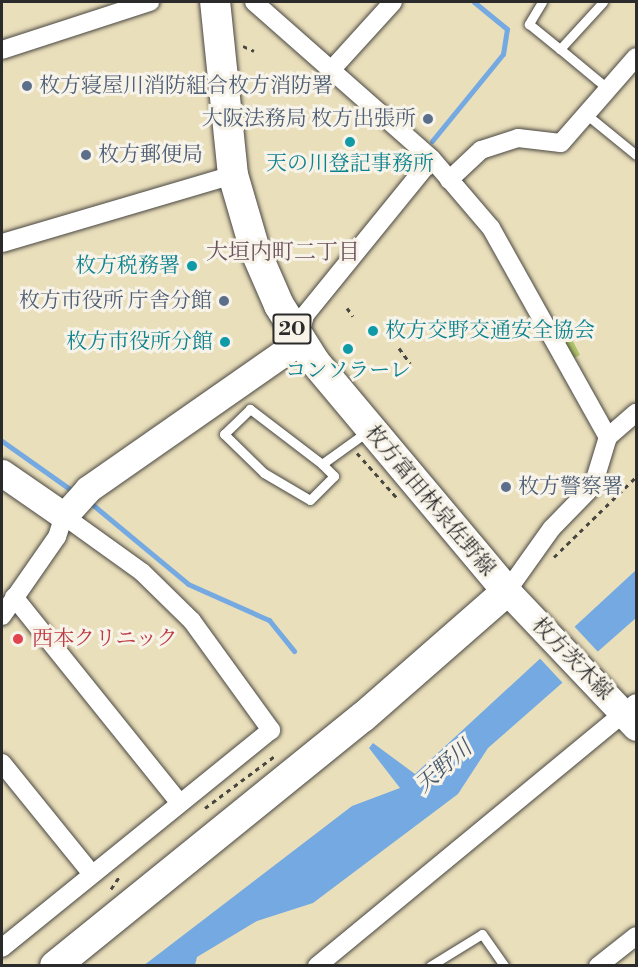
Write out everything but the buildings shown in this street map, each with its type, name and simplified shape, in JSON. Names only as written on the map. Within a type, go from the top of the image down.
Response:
[{"type":"main road","name":"枚方富田林泉佐野線","points":[[55,966],[363,717],[507,591],[370,430],[299,342],[255,250],[233,175],[215,2]]},
{"type":"street","points":[[2,50],[150,2]]},
{"type":"street","points":[[254,2],[333,68],[432,159],[491,228],[608,437]]},
{"type":"street","points":[[333,68],[393,2]]},
{"type":"street","points":[[449,180],[481,150],[518,138],[561,143],[636,57]]},
{"type":"street","points":[[2,616],[57,537],[75,503],[299,342],[305,315],[432,159]]},
{"type":"street","points":[[2,243],[233,175]]},
{"type":"street","points":[[507,591],[552,528],[593,486],[608,437],[636,413]]},
{"type":"street","points":[[2,473],[75,503],[192,621],[271,730],[179,802],[2,948]]},
{"type":"street","name":"枚方茨木線","points":[[507,591],[628,712]]},
{"type":"street","points":[[14,597],[179,802]]},
{"type":"street","points":[[317,966],[628,712]]},
{"type":"street","points":[[2,763],[92,874]]},
{"type":"street","points":[[598,966],[636,936]]},
{"type":"lane","points":[[542,2],[529,24],[607,88]]},
{"type":"lane","points":[[560,49],[603,2]]},
{"type":"lane","points":[[587,115],[636,154]]},
{"type":"lane","points":[[250,409],[322,464],[334,476],[310,500],[264,473],[224,434],[250,409]]},
{"type":"lane","points":[[322,464],[370,430]]},
{"type":"lane","points":[[430,966],[482,934],[504,966]]},
{"type":"path","points":[[347,308],[353,316]]},
{"type":"path","points":[[399,348],[410,363]]},
{"type":"path","points":[[547,564],[636,477]]},
{"type":"path","points":[[206,808],[284,750]]},
{"type":"green space","points":[[561,318],[580,355],[574,358],[554,322]]},
{"type":"water","name":"天野川","points":[[636,570],[636,618],[488,748],[458,794],[313,903],[257,921],[197,957],[195,965],[143,966],[352,806],[400,788],[369,748],[373,743],[415,774]]},
{"type":"pier","points":[[572,624],[600,654],[566,686],[538,656]]},
{"type":"waterway","points":[[432,141],[503,54],[507,29],[474,2]]},
{"type":"waterway","points":[[2,441],[74,492]]},
{"type":"waterway","points":[[87,500],[188,584],[269,620],[294,651]]},
{"type":"place","name":"枚方寝屋川消防組合枚方消防署","points":[[27,86]]},
{"type":"place","name":"大阪法務局 枚方出張所","points":[[428,119]]},
{"type":"place","name":"天の川登記事務所","points":[[350,142]]},
{"type":"place","name":"枚方郵便局","points":[[86,155]]},
{"type":"place","name":"枚方税務署","points":[[192,266]]},
{"type":"place","name":"枚方市役所 庁舎分館","points":[[224,301]]},
{"type":"place","name":"枚方交野交通安全協会","points":[[373,331]]},
{"type":"place","name":"枚方市役所分館","points":[[225,342]]},
{"type":"place","name":"コンソラーレ","points":[[348,349]]},
{"type":"place","name":"枚方警察署","points":[[506,487]]},
{"type":"place","name":"西本クリニック","points":[[18,639]]},
{"type":"district","name":"大垣内町二丁目","points":[[283,253]]}]
